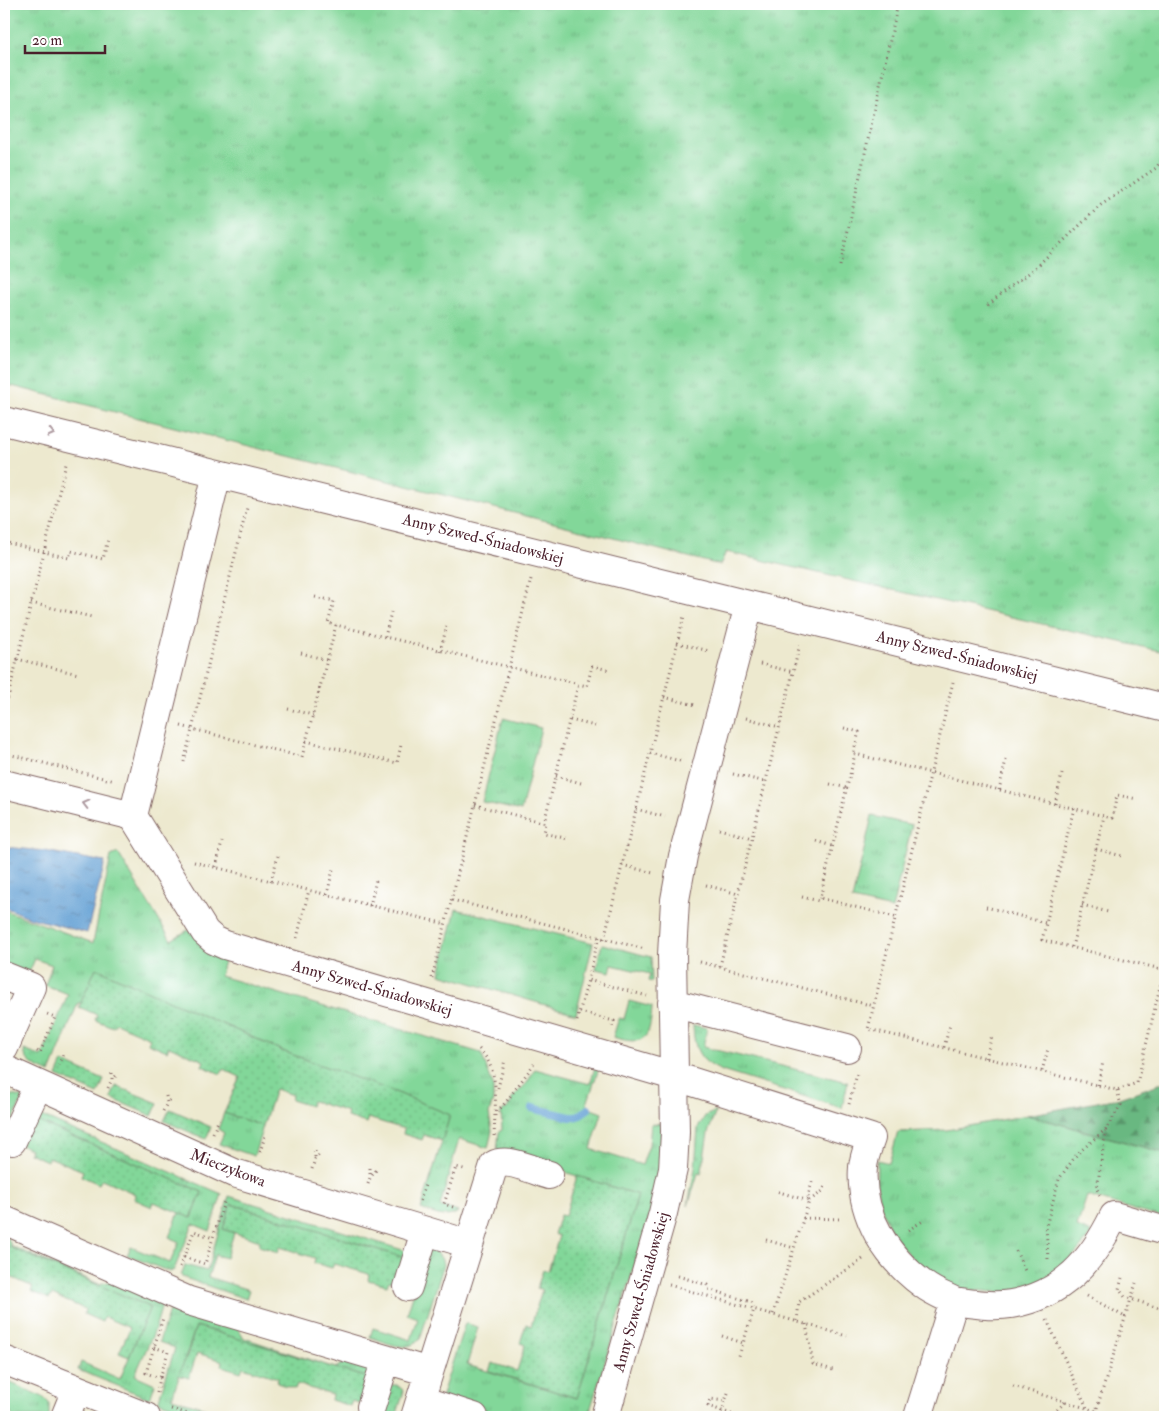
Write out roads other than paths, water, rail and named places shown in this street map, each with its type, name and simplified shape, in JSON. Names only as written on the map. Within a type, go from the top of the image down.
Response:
[{"type":"street","name":"Anny Szwed-Śniadowskiej","points":[[4,421],[1165,708]]},
{"type":"street","points":[[4,784],[133,816],[217,474]]},
{"type":"street","name":"Anny Szwed-Śniadowskiej","points":[[605,1417],[663,1213],[673,1170],[676,1132],[672,1003],[675,900],[683,856],[749,605]]},
{"type":"street","name":"Anny Szwed-Śniadowskiej","points":[[133,816],[205,932],[214,940],[225,945],[674,1076]]},
{"type":"street","points":[[4,976],[31,987],[4,1048]]},
{"type":"street","points":[[672,1003],[857,1051]]},
{"type":"street","name":"Mieczykowa","points":[[4,1069],[234,1173],[469,1244]]},
{"type":"street","points":[[674,1076],[872,1138],[863,1168],[865,1194],[872,1220],[884,1244],[901,1267],[926,1286],[954,1301],[979,1305],[1010,1304],[1037,1298],[1066,1282],[1088,1261],[1102,1240],[1114,1216],[1165,1231]]},
{"type":"street","points":[[12,1141],[38,1085]]},
{"type":"street","points":[[474,1417],[418,1409],[494,1165],[499,1162],[508,1162],[549,1175]]},
{"type":"street","points":[[4,1220],[189,1301],[430,1372]]},
{"type":"street","points":[[408,1287],[425,1231]]},
{"type":"street","points":[[918,1417],[954,1301]]},
{"type":"street","points":[[371,1407],[386,1359]]},
{"type":"street","points":[[4,1360],[146,1417]]},
{"type":"street","points":[[65,1417],[76,1390]]},
{"type":"water","points":[[4,847],[45,851],[105,862],[87,933],[31,918],[4,907]]},
{"type":"waterway","points":[[532,1108],[570,1117],[576,1117],[588,1109]]}]
